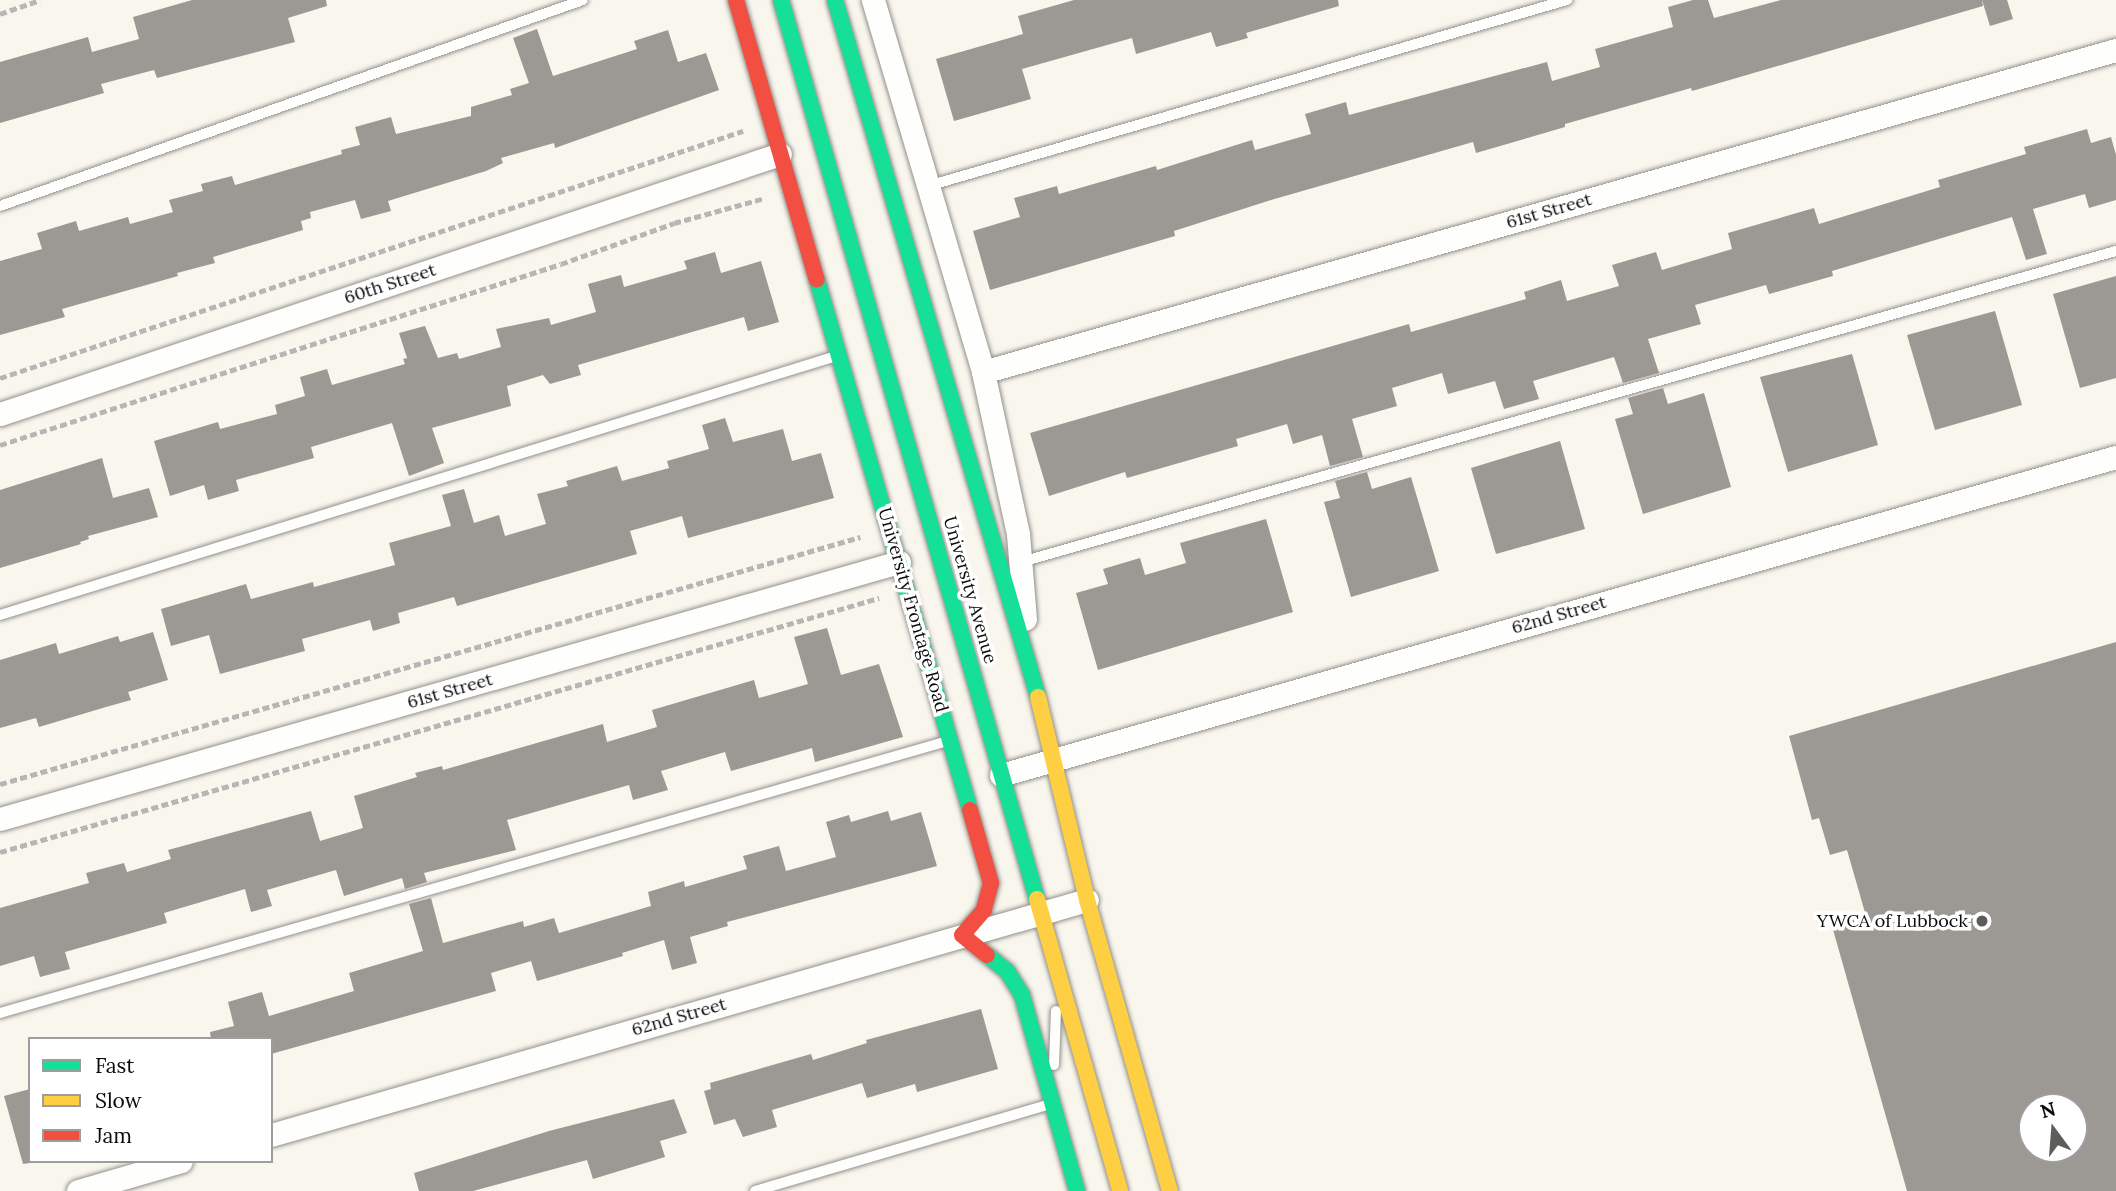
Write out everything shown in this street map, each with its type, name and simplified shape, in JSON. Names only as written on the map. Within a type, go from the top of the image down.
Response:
[{"type":"main road","name":"University Frontage Road","points":[[736,0],[991,883],[985,910],[962,935]]},
{"type":"main road","name":"University Avenue","points":[[781,0],[1120,1191]]},
{"type":"main road","name":"University Avenue","points":[[835,0],[984,520],[1026,647],[1087,900],[1170,1191]]},
{"type":"main road","points":[[962,935],[1007,971],[1022,995],[1077,1191]]},
{"type":"street","points":[[873,0],[983,372],[1018,534],[1026,647]]},
{"type":"street","name":"61st Street","points":[[983,372],[2116,50]]},
{"type":"street","name":"60th Street","points":[[0,414],[780,154]]},
{"type":"street","name":"62nd Street","points":[[1001,775],[2116,457]]},
{"type":"street","name":"61st Street","points":[[0,819],[899,562]]},
{"type":"street","name":"62nd Street","points":[[273,1134],[1087,900]]},
{"type":"street","points":[[78,1191],[174,1163]]},
{"type":"lane","points":[[0,206],[583,0]]},
{"type":"lane","points":[[928,186],[1567,0]]},
{"type":"lane","points":[[1021,562],[2116,251]]},
{"type":"lane","points":[[0,615],[839,355]]},
{"type":"lane","points":[[0,1013],[951,740]]},
{"type":"lane","points":[[755,1191],[1052,1103],[1058,973]]},
{"type":"path","points":[[0,14],[40,0]]},
{"type":"path","points":[[0,378],[746,130]]},
{"type":"path","points":[[0,445],[561,264],[674,223],[778,194]]},
{"type":"path","points":[[0,784],[860,537]]},
{"type":"path","points":[[0,852],[878,598]]},
{"type":"building","points":[[192,0],[326,0],[327,6],[288,18],[295,42],[157,78],[154,70],[101,84],[104,93],[0,123],[0,62],[88,37],[92,52],[139,39],[133,17]]},
{"type":"building","points":[[1074,0],[1338,0],[1339,6],[1246,33],[1248,38],[1216,47],[1211,32],[1136,54],[1132,38],[1022,69],[1031,99],[954,121],[936,59],[1023,34],[1018,16]]},
{"type":"building","points":[[1693,0],[1708,0],[1714,18],[1781,0],[1982,0],[1983,6],[1692,91],[1691,88],[1565,124],[1565,127],[1476,153],[1473,142],[1271,200],[1174,231],[1175,236],[990,290],[973,231],[1020,217],[1014,198],[1057,186],[1059,194],[1156,166],[1157,170],[1252,140],[1255,150],[1311,134],[1305,114],[1346,102],[1349,115],[1547,62],[1552,81],[1600,67],[1595,49],[1673,27],[1668,7]]},
{"type":"building","points":[[1982,0],[2007,0],[2013,19],[1990,26]]},
{"type":"building","points":[[537,29],[553,76],[637,49],[634,41],[668,30],[678,62],[706,53],[719,90],[555,148],[554,143],[501,158],[503,163],[486,171],[388,201],[391,211],[361,219],[355,200],[310,212],[311,218],[301,221],[303,230],[213,257],[215,263],[177,273],[178,276],[62,309],[65,317],[0,335],[0,261],[42,249],[37,233],[76,221],[79,231],[128,217],[130,224],[173,212],[169,200],[203,191],[201,184],[232,176],[235,185],[342,154],[341,150],[360,145],[355,127],[391,117],[396,134],[471,116],[471,107],[512,95],[510,89],[529,83],[513,38]]},
{"type":"building","points":[[2087,129],[2091,143],[2111,137],[2116,155],[2116,200],[2089,208],[2085,194],[2033,209],[2047,254],[2026,260],[2012,217],[1832,271],[1833,276],[1769,294],[1766,285],[1695,305],[1701,324],[1648,339],[1659,373],[1623,383],[1614,357],[1533,381],[1539,399],[1504,409],[1495,381],[1448,394],[1442,373],[1392,388],[1397,406],[1352,419],[1363,457],[1330,466],[1322,435],[1293,444],[1287,424],[1236,439],[1238,446],[1127,478],[1125,472],[1049,496],[1030,433],[1409,324],[1411,332],[1526,299],[1524,292],[1561,280],[1567,301],[1619,286],[1612,265],[1656,252],[1662,270],[1732,249],[1728,233],[1814,208],[1819,224],[1940,187],[1938,180],[2026,154],[2024,147]]},
{"type":"building","points":[[715,252],[721,273],[761,261],[779,322],[748,331],[744,317],[578,365],[581,375],[550,384],[543,375],[507,386],[511,406],[432,428],[444,463],[409,476],[392,423],[311,447],[314,458],[236,480],[239,491],[208,500],[204,485],[170,496],[154,441],[218,422],[220,429],[277,414],[275,405],[305,396],[300,377],[327,369],[332,385],[405,364],[403,359],[407,358],[399,333],[425,326],[438,358],[457,353],[459,359],[501,347],[496,329],[549,318],[551,325],[596,312],[588,284],[621,275],[624,287],[687,269],[684,261]]},
{"type":"building","points":[[2116,276],[2116,378],[2080,388],[2053,294]]},
{"type":"building","points":[[1995,311],[2022,405],[1935,430],[1907,335]]},
{"type":"building","points":[[1852,354],[1878,445],[1788,472],[1760,377]]},
{"type":"building","points":[[1663,388],[1668,404],[1704,393],[1731,487],[1643,514],[1615,419],[1633,414],[1628,398]]},
{"type":"building","points":[[725,418],[733,442],[783,429],[792,461],[821,453],[834,498],[688,538],[682,516],[630,531],[637,554],[457,606],[454,597],[398,613],[400,623],[373,631],[370,620],[302,639],[305,651],[220,674],[209,635],[171,646],[161,609],[246,584],[251,599],[313,582],[314,587],[395,565],[389,543],[451,526],[442,495],[464,489],[474,523],[499,515],[505,536],[546,524],[537,494],[568,486],[566,481],[617,466],[622,481],[669,468],[667,461],[709,449],[702,425]]},
{"type":"building","points":[[1560,441],[1585,529],[1496,554],[1471,468]]},
{"type":"building","points":[[102,458],[113,498],[149,488],[158,517],[88,536],[89,539],[80,542],[81,544],[0,568],[0,490]]},
{"type":"building","points":[[1367,472],[1372,489],[1411,477],[1439,571],[1351,597],[1324,502],[1340,498],[1335,481]]},
{"type":"building","points":[[1266,519],[1293,612],[1098,670],[1076,593],[1108,584],[1103,569],[1140,558],[1145,575],[1186,563],[1180,543]]},
{"type":"building","points":[[827,628],[841,675],[879,664],[903,737],[815,762],[812,748],[731,771],[725,752],[661,771],[668,790],[633,800],[629,785],[507,820],[516,850],[424,873],[427,882],[405,889],[402,878],[344,896],[336,870],[267,890],[272,906],[251,912],[245,889],[164,913],[167,923],[65,952],[70,969],[40,977],[34,956],[0,966],[0,908],[89,883],[86,873],[124,863],[127,872],[171,859],[168,850],[311,811],[320,841],[363,828],[354,796],[417,777],[415,773],[442,766],[443,770],[603,724],[607,742],[657,727],[652,710],[754,680],[759,698],[808,684],[794,637]]},
{"type":"building","points":[[153,632],[168,680],[128,692],[131,700],[39,727],[36,718],[0,728],[0,660],[56,643],[59,654],[118,636],[120,642]]},
{"type":"building","name":"YWCA of Lubbock","points":[[2116,642],[2116,1191],[1907,1191],[1832,926],[1866,916],[1847,850],[1830,855],[1819,818],[1812,820],[1789,736]]},
{"type":"building","points":[[888,811],[891,821],[921,812],[937,866],[727,922],[728,926],[690,937],[697,963],[672,970],[664,940],[622,953],[623,956],[537,981],[531,961],[491,973],[496,991],[273,1053],[273,1037],[211,1037],[210,1032],[234,1026],[228,1002],[262,992],[269,1016],[354,991],[349,973],[423,951],[409,904],[431,898],[443,943],[523,921],[524,927],[554,918],[559,933],[651,906],[648,892],[684,881],[685,887],[747,869],[743,856],[779,846],[786,871],[836,857],[826,822],[849,815],[851,822]]},
{"type":"building","points":[[981,1009],[998,1069],[917,1092],[915,1084],[867,1098],[862,1083],[772,1110],[777,1127],[743,1137],[735,1119],[714,1125],[704,1091],[711,1089],[710,1083],[811,1054],[813,1060],[867,1043],[866,1040]]},
{"type":"building","points":[[28,1090],[30,1163],[23,1164],[4,1096]]},
{"type":"building","points":[[674,1099],[687,1133],[660,1141],[665,1157],[593,1179],[587,1160],[473,1191],[419,1191],[414,1173],[549,1131]]},
{"type":"traffic: fast","points":[[781,0],[1037,899]]},
{"type":"traffic: fast","points":[[835,0],[1038,697]]},
{"type":"traffic: fast","points":[[817,280],[970,810]]},
{"type":"traffic: fast","points":[[987,955],[1007,971],[1022,995],[1077,1191]]},
{"type":"traffic: slow","points":[[1038,697],[1087,900],[1170,1191]]},
{"type":"traffic: slow","points":[[1037,899],[1120,1191]]},
{"type":"traffic: jam","points":[[736,0],[817,280]]},
{"type":"traffic: jam","points":[[970,810],[991,883],[984,910],[962,935],[987,955]]},
{"type":"place","name":"YWCA of Lubbock","points":[[1982,921]]}]
